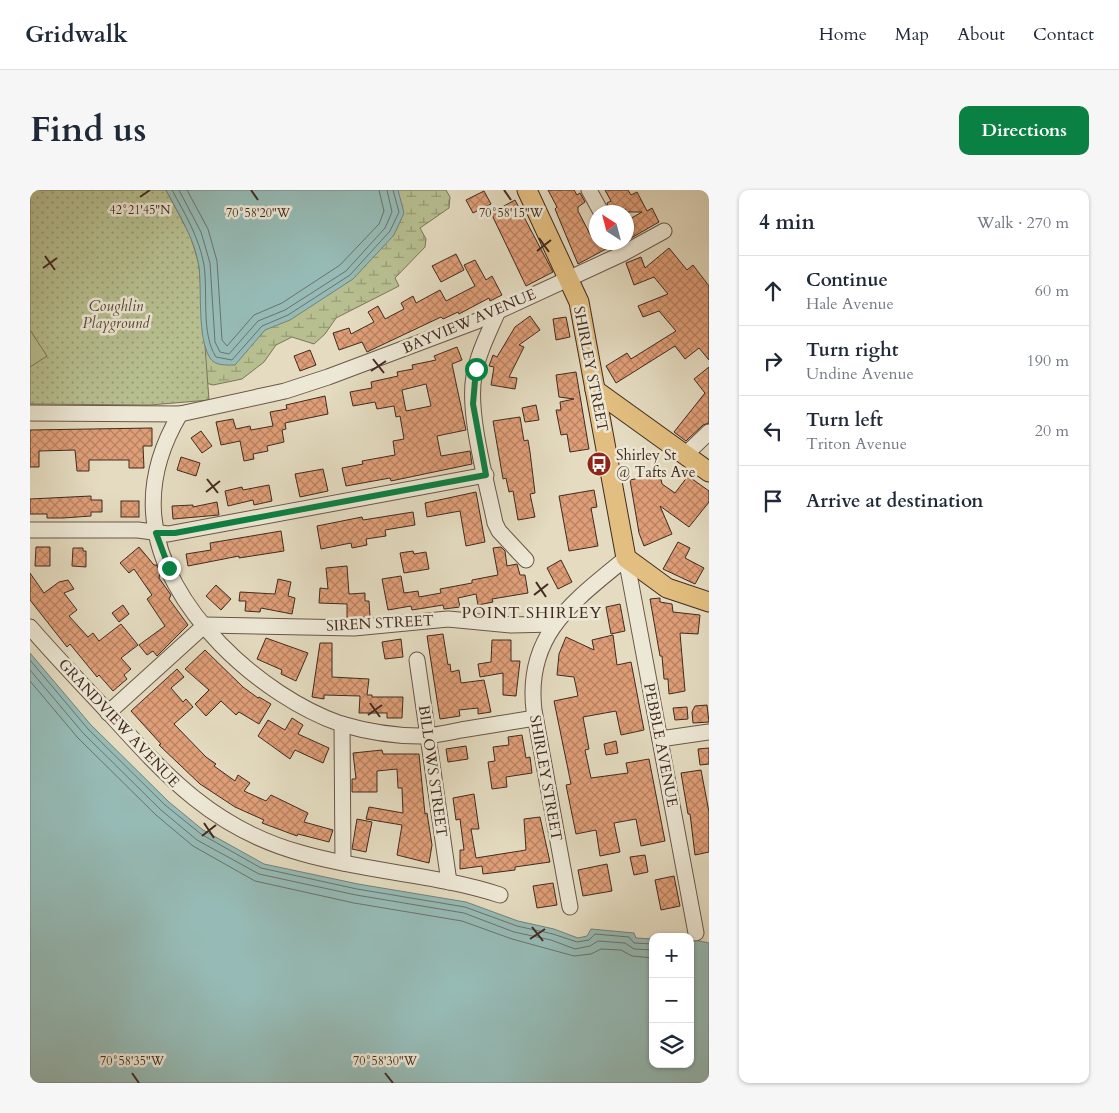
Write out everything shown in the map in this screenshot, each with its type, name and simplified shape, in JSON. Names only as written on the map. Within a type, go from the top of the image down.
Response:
[{"type":"main road","name":"SHIRLEY STREET","points":[[527,190],[579,302],[626,558]]},
{"type":"main road","points":[[596,390],[709,472]]},
{"type":"main road","points":[[626,558],[667,588],[709,602]]},
{"type":"street","points":[[589,190],[597,205]]},
{"type":"street","name":"BAYVIEW AVENUE","points":[[634,242],[664,231]]},
{"type":"street","name":"BAYVIEW AVENUE","points":[[30,413],[180,414],[263,397],[318,381],[468,325],[569,278],[616,250]]},
{"type":"street","points":[[498,311],[478,362],[473,386],[474,412],[496,527],[526,560]]},
{"type":"street","points":[[180,414],[167,436],[157,467],[153,501],[156,533],[176,584],[204,625],[242,664],[270,688],[306,709],[342,724],[389,733],[428,736],[535,718]]},
{"type":"street","points":[[685,455],[709,432]]},
{"type":"street","points":[[30,530],[138,530],[156,533],[175,533],[486,475]]},
{"type":"street","name":"SHIRLEY STREET","points":[[570,907],[535,718],[533,690],[536,665],[545,639],[554,624],[570,605],[626,558]]},
{"type":"street","name":"PEBBLE AVENUE","points":[[626,558],[696,933]]},
{"type":"street","name":"SIREN STREET","points":[[204,625],[354,628],[448,619],[505,624],[554,624]]},
{"type":"street","points":[[108,713],[204,625]]},
{"type":"street","name":"GRANDVIEW AVENUE","points":[[30,627],[170,779],[216,815],[273,844],[301,854],[449,882],[500,895]]},
{"type":"street","name":"BILLOWS STREET","points":[[418,660],[449,882]]},
{"type":"street","points":[[342,724],[343,863]]},
{"type":"street","points":[[660,739],[709,732]]},
{"type":"green space","name":"Coughlin Playground","points":[[30,190],[166,190],[191,237],[199,265],[209,400],[150,405],[30,404]]},
{"type":"green space","points":[[128,190],[446,190],[450,197],[449,208],[420,228],[426,239],[425,247],[395,278],[399,286],[336,318],[325,334],[314,344],[292,337],[276,345],[264,362],[242,379],[213,385],[202,382]]},
{"type":"green space","points":[[30,330],[47,356],[30,367]]},
{"type":"water","points":[[166,190],[398,190],[404,213],[394,235],[353,279],[290,320],[265,330],[235,365],[224,365],[212,361],[206,349],[203,338],[197,257],[186,227]]},
{"type":"water","points":[[30,653],[91,725],[169,802],[203,830],[264,864],[358,884],[466,902],[518,921],[554,929],[578,938],[587,936],[591,929],[634,933],[636,938],[649,939],[649,1068],[694,1068],[694,940],[709,943],[709,1083],[30,1083]]},
{"type":"building","points":[[548,190],[574,190],[577,195],[580,193],[585,202],[578,207],[578,211],[589,232],[589,250],[604,250],[578,264],[555,209],[557,207]]},
{"type":"building","points":[[605,190],[628,190],[631,195],[637,192],[647,211],[652,208],[659,222],[634,236],[634,217],[642,212],[634,212],[634,205],[608,205],[607,203],[611,201]]},
{"type":"building","points":[[484,191],[491,204],[473,213],[466,200]]},
{"type":"building","points":[[515,200],[553,272],[526,286],[491,213]]},
{"type":"building","points":[[669,248],[687,270],[693,265],[709,286],[709,360],[699,348],[685,359],[675,346],[616,383],[606,366],[627,353],[631,359],[676,331],[659,311],[643,317],[638,306],[668,294],[654,277],[634,285],[626,263],[641,257],[645,268]]},
{"type":"building","points":[[456,254],[464,270],[441,282],[432,266]]},
{"type":"building","points":[[475,260],[486,280],[492,276],[502,295],[490,301],[489,298],[459,314],[458,312],[443,319],[441,317],[367,352],[362,342],[339,350],[333,333],[349,328],[351,334],[374,322],[368,312],[378,306],[385,319],[404,309],[401,303],[413,296],[416,303],[440,290],[446,301],[475,286],[464,265]]},
{"type":"building","points":[[530,316],[540,330],[519,345],[524,347],[509,377],[517,378],[515,389],[491,385],[494,367],[489,366],[493,355],[497,357],[515,327]]},
{"type":"building","points":[[566,317],[570,337],[556,340],[553,319]]},
{"type":"building","points":[[457,347],[462,360],[452,364],[466,430],[437,436],[441,456],[470,451],[472,464],[391,481],[390,478],[346,486],[342,468],[363,464],[362,461],[395,455],[393,441],[404,439],[400,416],[396,417],[394,406],[377,409],[375,402],[353,406],[350,392],[372,388],[371,382],[398,376],[397,372],[413,369],[412,365],[436,360],[434,356]],"holes":[[[426,384],[431,406],[406,411],[402,390]]]},
{"type":"building","points":[[310,350],[316,365],[300,371],[294,356]]},
{"type":"building","points":[[709,367],[709,423],[703,425],[686,441],[674,432],[705,393],[694,379]]},
{"type":"building","points":[[576,372],[589,449],[570,452],[567,434],[561,435],[556,410],[561,410],[560,402],[574,399],[559,397],[556,375]]},
{"type":"building","points":[[325,396],[328,414],[285,423],[286,429],[282,430],[284,442],[267,446],[268,451],[253,454],[254,459],[244,461],[240,441],[221,445],[216,422],[233,419],[236,429],[250,426],[251,430],[273,426],[270,412],[287,409],[286,405]]},
{"type":"building","points":[[536,405],[539,420],[525,422],[522,408]]},
{"type":"building","points":[[520,417],[524,441],[528,440],[530,452],[535,493],[530,494],[535,517],[518,520],[513,491],[509,492],[506,478],[503,479],[493,421]]},
{"type":"building","points":[[152,428],[152,446],[143,446],[144,468],[129,468],[129,460],[89,460],[89,471],[77,471],[75,450],[39,451],[39,467],[30,467],[30,430]]},
{"type":"building","points":[[201,431],[212,446],[202,453],[191,438]]},
{"type":"building","points":[[181,457],[200,463],[196,476],[177,470]]},
{"type":"building","points":[[323,469],[328,491],[300,497],[295,474]]},
{"type":"building","points":[[660,474],[662,484],[675,493],[688,476],[709,491],[709,502],[689,527],[660,506],[672,534],[644,546],[639,533],[630,480]]},
{"type":"building","points":[[269,485],[272,501],[254,505],[253,500],[228,506],[225,491],[242,487],[243,490]]},
{"type":"building","points":[[594,490],[597,507],[591,508],[598,546],[569,551],[559,496]]},
{"type":"building","points":[[476,492],[485,542],[466,546],[460,511],[427,517],[425,503]]},
{"type":"building","points":[[91,496],[91,500],[102,500],[102,512],[91,512],[91,516],[63,518],[47,518],[47,514],[30,514],[30,499]]},
{"type":"building","points":[[121,501],[139,501],[139,517],[121,517]]},
{"type":"building","points":[[217,502],[219,515],[173,519],[172,506],[193,505],[193,507]]},
{"type":"building","points":[[413,512],[415,525],[385,530],[386,536],[366,539],[367,545],[352,548],[351,543],[321,549],[317,526],[362,517],[363,520]]},
{"type":"building","points":[[281,531],[284,551],[239,558],[239,556],[188,566],[186,554],[211,550],[210,543]]},
{"type":"building","points":[[678,542],[690,548],[685,558],[704,568],[695,584],[663,569]]},
{"type":"building","points":[[36,547],[50,547],[50,566],[35,566]]},
{"type":"building","points":[[139,547],[154,565],[157,565],[160,572],[159,578],[171,595],[169,599],[188,625],[157,656],[153,651],[147,655],[139,645],[165,626],[147,599],[152,595],[134,569],[129,573],[120,563]]},
{"type":"building","points":[[501,547],[505,551],[507,566],[517,564],[520,575],[525,575],[528,593],[492,599],[493,602],[478,605],[476,594],[458,598],[460,607],[444,609],[443,605],[412,610],[411,606],[388,610],[382,579],[401,576],[404,593],[418,591],[419,597],[441,593],[440,589],[472,583],[472,580],[498,575],[493,548]]},
{"type":"building","points":[[73,548],[83,548],[83,551],[86,551],[86,567],[72,566]]},
{"type":"building","points":[[413,551],[414,554],[426,552],[429,569],[404,573],[400,553]]},
{"type":"building","points":[[561,560],[572,582],[558,589],[547,568]]},
{"type":"building","points":[[347,566],[349,594],[365,593],[365,601],[369,601],[370,617],[347,618],[347,604],[319,603],[320,588],[328,589],[326,568]]},
{"type":"building","points":[[30,573],[44,593],[59,582],[68,580],[74,589],[64,593],[77,610],[69,616],[88,637],[93,633],[99,641],[121,624],[138,645],[121,658],[131,669],[124,675],[127,679],[113,691],[99,675],[97,677],[70,644],[67,647],[30,600]]},
{"type":"building","points":[[278,579],[291,582],[288,596],[295,598],[292,614],[261,608],[260,612],[245,611],[246,601],[239,601],[240,592],[275,594]]},
{"type":"building","points":[[216,585],[231,599],[221,610],[206,596]]},
{"type":"building","points":[[660,598],[660,602],[672,604],[673,612],[700,615],[698,634],[680,633],[685,691],[669,694],[668,679],[664,679],[662,656],[660,656],[650,599]]},
{"type":"building","points":[[620,604],[625,631],[611,634],[606,607]]},
{"type":"building","points":[[123,605],[129,614],[119,622],[112,613]]},
{"type":"building","points":[[443,634],[451,672],[459,670],[461,683],[484,680],[491,712],[478,714],[478,708],[459,710],[460,716],[440,719],[427,636]]},
{"type":"building","points":[[613,635],[617,665],[631,662],[644,730],[621,735],[616,711],[583,717],[589,749],[585,750],[591,778],[628,773],[626,763],[649,759],[665,841],[641,846],[636,819],[614,823],[620,852],[600,856],[596,830],[576,834],[566,785],[571,784],[554,701],[578,696],[574,677],[557,675],[559,654],[566,637],[594,650],[592,640]]},
{"type":"building","points":[[266,638],[308,653],[296,681],[281,674],[282,670],[257,659]]},
{"type":"building","points":[[401,639],[403,657],[385,659],[382,642]]},
{"type":"building","points":[[492,640],[511,640],[511,661],[520,661],[516,696],[503,695],[503,673],[480,677],[478,664],[491,662]]},
{"type":"building","points":[[320,643],[332,643],[332,677],[369,679],[367,695],[372,695],[372,697],[403,697],[402,718],[387,718],[387,713],[359,713],[360,696],[324,695],[324,699],[312,697]]},
{"type":"building","points":[[205,650],[243,687],[258,698],[271,704],[259,724],[239,712],[236,715],[221,701],[206,716],[195,704],[209,690],[185,669]]},
{"type":"building","points":[[177,669],[184,677],[171,688],[183,702],[186,699],[193,707],[174,724],[206,757],[216,764],[214,766],[235,781],[238,775],[250,783],[244,791],[266,801],[271,795],[308,813],[304,822],[333,830],[329,842],[298,834],[297,836],[262,823],[264,820],[235,807],[200,784],[159,745],[161,744],[131,711]]},
{"type":"building","points":[[707,705],[709,722],[693,723],[692,712],[695,706]]},
{"type":"building","points":[[687,707],[688,719],[675,720],[673,708]]},
{"type":"building","points":[[292,718],[303,725],[298,734],[329,748],[323,763],[295,750],[290,759],[258,736],[268,720],[285,730]]},
{"type":"building","points":[[522,735],[526,758],[530,757],[532,773],[506,777],[507,787],[492,789],[488,762],[495,761],[493,747],[509,745],[508,737]]},
{"type":"building","points":[[616,741],[618,753],[606,755],[604,744]]},
{"type":"building","points":[[466,746],[468,759],[448,762],[446,749]]},
{"type":"building","points":[[709,748],[709,764],[700,765],[698,749]]},
{"type":"building","points":[[382,750],[383,754],[419,754],[425,814],[427,813],[432,845],[429,863],[397,855],[402,825],[366,819],[369,807],[403,813],[402,788],[398,788],[397,769],[377,771],[377,792],[352,792],[352,779],[356,779],[353,753]]},
{"type":"building","points":[[701,770],[709,812],[709,852],[695,855],[690,814],[688,814],[681,773]]},
{"type":"building","points":[[474,794],[479,829],[471,829],[476,858],[526,850],[524,819],[540,817],[550,862],[515,867],[515,870],[483,874],[482,866],[460,869],[460,850],[464,850],[460,819],[456,820],[453,798]]},
{"type":"building","points":[[357,819],[372,822],[366,852],[352,849]]},
{"type":"building","points":[[645,855],[648,872],[634,875],[630,857]]},
{"type":"building","points":[[607,864],[612,891],[583,896],[578,870]]},
{"type":"building","points":[[674,876],[680,906],[661,910],[655,880]]},
{"type":"building","points":[[553,883],[557,905],[537,908],[533,886]]},
{"type":"place","name":"Shirley St @ Tafts Ave","points":[[599,464]]},
{"type":"district","name":"POINT SHIRLEY","points":[[532,612]]},
{"type":"route","points":[[169,568],[156,533],[175,533],[486,475],[473,404],[473,386],[476,369]]}]
